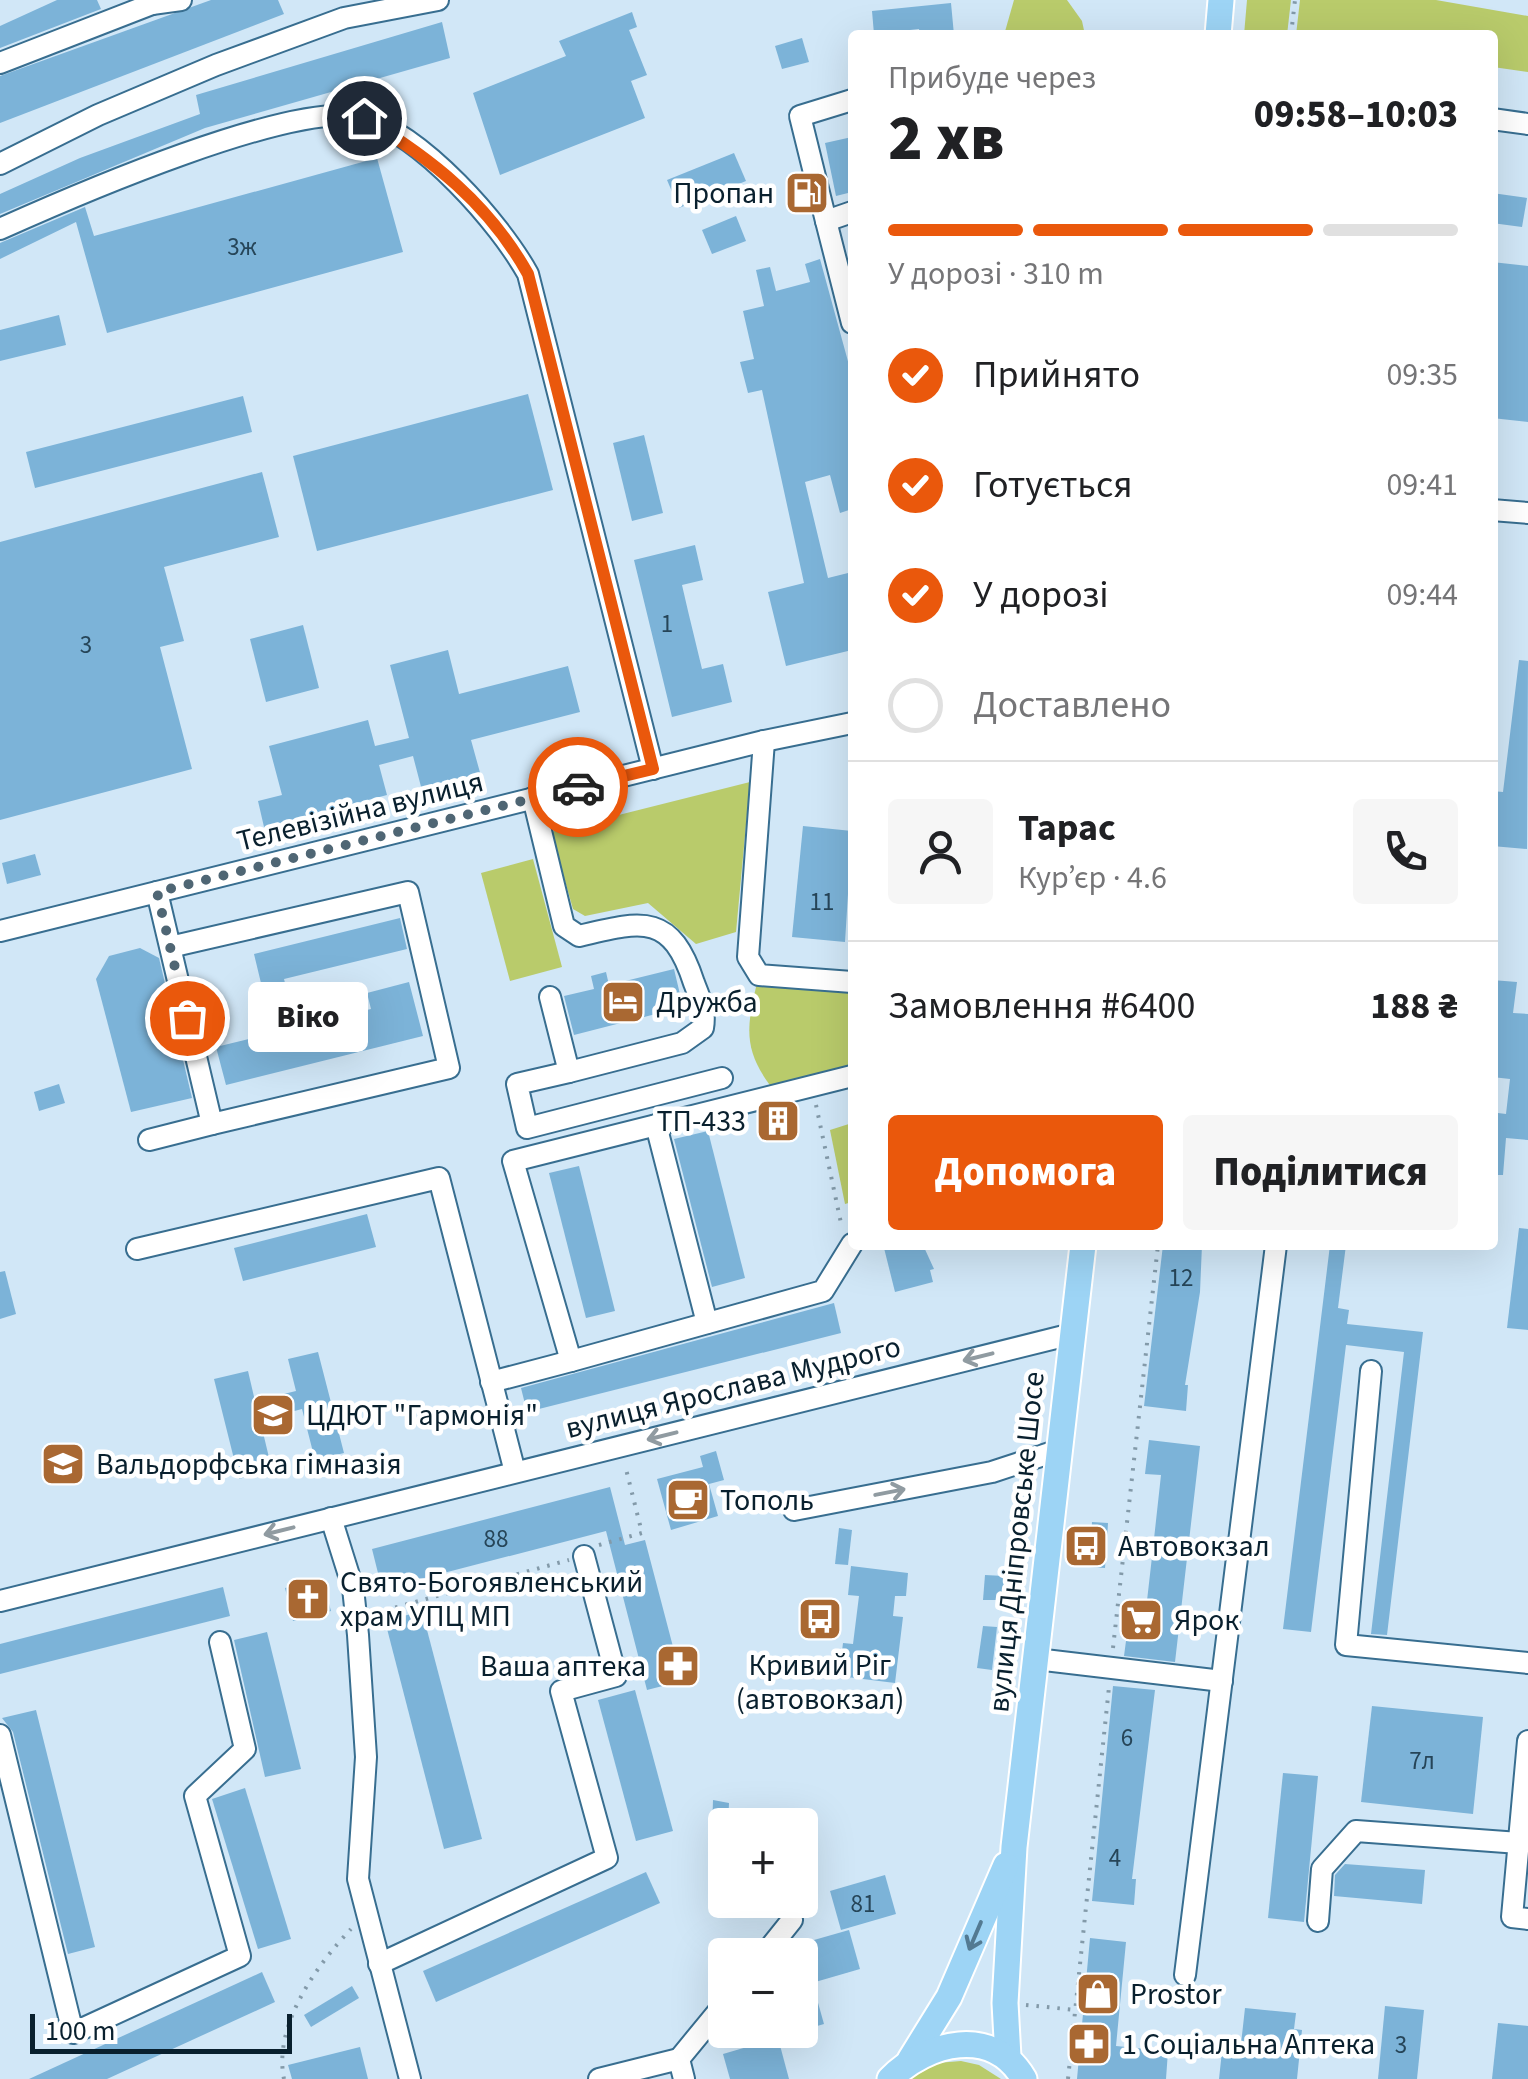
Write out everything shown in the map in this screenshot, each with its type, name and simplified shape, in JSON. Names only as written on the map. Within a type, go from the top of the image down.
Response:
[{"type":"main road","points":[[1218,30],[1221,0]]},
{"type":"main road","name":"вулиця Дніпровське Шосе","points":[[1014,1847],[1082,1250]]},
{"type":"main road","points":[[1014,1847],[1004,2003],[1008,2057],[1024,2079]]},
{"type":"main road","points":[[890,2079],[910,2060],[948,1997],[1014,1847]]},
{"type":"main road","points":[[910,2060],[956,2044],[973,2044],[1008,2057]]},
{"type":"street","points":[[0,63],[152,2],[181,0]]},
{"type":"street","points":[[0,164],[98,116],[234,58],[344,18],[438,0]]},
{"type":"street","points":[[848,101],[800,116],[848,307]]},
{"type":"street","points":[[0,229],[90,188],[264,128],[322,116],[364,118],[416,149],[467,192],[509,240],[528,274],[653,769]]},
{"type":"street","points":[[1498,120],[1528,124]]},
{"type":"street","points":[[826,221],[848,213]]},
{"type":"street","points":[[1498,510],[1528,513]]},
{"type":"street","name":"Телевізійна вулиця","points":[[0,931],[764,741],[848,724]]},
{"type":"street","points":[[764,741],[748,957],[751,968],[759,975],[848,982]]},
{"type":"street","points":[[533,798],[564,926],[579,936],[628,924],[658,928],[682,947],[706,1016],[703,1028],[682,1043],[517,1084],[527,1128],[722,1078]]},
{"type":"street","points":[[157,892],[212,1124]]},
{"type":"street","points":[[149,1140],[449,1068],[408,892],[170,948]]},
{"type":"street","points":[[550,997],[569,1072]]},
{"type":"street","points":[[571,1361],[512,1160],[848,1077]]},
{"type":"street","points":[[656,1124],[707,1323]]},
{"type":"street","points":[[137,1249],[438,1178],[515,1472]]},
{"type":"street","points":[[491,1382],[824,1291],[849,1250]]},
{"type":"street","points":[[1186,1975],[1275,1250]]},
{"type":"street","name":"вулиця Ярослава Мудрого","points":[[0,1601],[1072,1334]]},
{"type":"street","points":[[1371,1371],[1346,1644],[1528,1663]]},
{"type":"street","points":[[794,1510],[992,1472],[1060,1450]]},
{"type":"street","points":[[331,1518],[352,1588],[356,1618],[366,1757],[358,1879],[410,2079]]},
{"type":"street","points":[[378,1964],[607,1858],[561,1691],[616,1676],[584,1556]]},
{"type":"street","points":[[0,1736],[73,2033],[240,1956],[195,1796],[245,1749],[220,1642]]},
{"type":"street","points":[[1036,1658],[1222,1681]]},
{"type":"street","points":[[1528,1742],[1512,1918],[1528,1919]]},
{"type":"street","points":[[1318,1921],[1322,1869],[1356,1831],[1519,1842]]},
{"type":"street","points":[[778,1938],[791,1918]]},
{"type":"street","points":[[598,2079],[682,2069],[708,2029]]},
{"type":"path","points":[[1292,30],[1295,0]]},
{"type":"path","points":[[812,1086],[848,1239]]},
{"type":"path","points":[[356,1618],[584,1556],[600,1544],[642,1533],[620,1446]]},
{"type":"path","points":[[284,2079],[281,2064],[291,2018],[329,1953],[365,1915]]},
{"type":"path","points":[[1021,2004],[1076,2010]]},
{"type":"green space","points":[[1014,0],[1067,0],[1084,30],[1005,30]]},
{"type":"green space","points":[[1247,0],[1291,0],[1288,30],[1244,30]]},
{"type":"green space","points":[[1300,0],[1436,0],[1528,16],[1528,72],[1498,68],[1498,30],[1297,30]]},
{"type":"green space","points":[[750,782],[736,932],[696,944],[648,903],[585,916],[573,909],[551,832]]},
{"type":"green space","points":[[533,859],[562,967],[510,981],[481,873]]},
{"type":"green space","points":[[759,975],[848,982],[848,1077],[777,1094],[752,1051],[751,1009]]},
{"type":"green space","points":[[848,1124],[845,1204],[830,1130]]},
{"type":"green space","points":[[961,2061],[979,2065],[1001,2079],[910,2079],[937,2063]]},
{"type":"building","points":[[57,0],[97,0],[101,9],[0,48],[0,26]]},
{"type":"building","points":[[211,0],[278,0],[284,14],[0,123],[0,76]]},
{"type":"building","points":[[951,3],[954,30],[874,30],[872,11]]},
{"type":"building","points":[[632,12],[637,27],[629,30],[647,75],[631,81],[645,118],[500,175],[473,93],[566,56],[559,41]]},
{"type":"building","points":[[442,22],[450,58],[205,128],[0,214],[0,194],[80,158],[200,114],[196,95]]},
{"type":"building","points":[[802,38],[809,62],[782,69],[775,46]]},
{"type":"building","points":[[848,138],[848,193],[836,196],[825,143]]},
{"type":"building","points":[[734,153],[746,181],[679,208],[667,180]]},
{"type":"building","points":[[377,158],[403,252],[107,333],[76,222],[0,259],[0,243],[85,207],[94,236]]},
{"type":"building","points":[[1498,194],[1527,198],[1522,227],[1498,224]]},
{"type":"building","points":[[736,216],[746,241],[712,254],[702,230]]},
{"type":"building","points":[[820,259],[848,361],[848,510],[840,513],[830,475],[805,482],[828,578],[848,573],[848,651],[786,666],[768,592],[804,583],[762,390],[748,393],[740,362],[754,359],[743,311],[764,306],[756,270],[770,267],[776,291],[810,282],[805,264]]},
{"type":"building","points":[[1498,263],[1528,266],[1528,422],[1498,419]]},
{"type":"building","points":[[59,315],[66,345],[0,361],[0,330]]},
{"type":"building","points":[[528,394],[553,490],[317,551],[293,456]]},
{"type":"building","points":[[243,396],[252,432],[35,488],[26,452]]},
{"type":"building","points":[[644,435],[663,513],[632,521],[613,443]]},
{"type":"building","points":[[262,472],[279,537],[164,567],[184,641],[160,647],[192,769],[0,820],[0,542]]},
{"type":"building","points":[[695,545],[703,580],[682,585],[688,611],[702,669],[723,664],[732,702],[672,717],[634,560]]},
{"type":"building","points":[[303,625],[319,688],[266,702],[250,639]]},
{"type":"building","points":[[448,650],[459,694],[568,666],[580,712],[471,740],[484,787],[425,802],[413,756],[379,765],[387,795],[264,827],[258,801],[282,795],[269,746],[368,720],[375,746],[409,738],[390,665]]},
{"type":"building","points":[[1519,660],[1528,661],[1527,849],[1498,847],[1498,792],[1503,792]]},
{"type":"building","points":[[803,826],[848,831],[845,942],[792,937]]},
{"type":"building","points":[[35,854],[41,875],[7,884],[2,863]]},
{"type":"building","points":[[400,918],[407,949],[284,979],[296,1027],[371,1009],[367,993],[409,982],[423,1036],[226,1085],[216,1047],[273,1033],[254,954]]},
{"type":"building","points":[[140,948],[159,958],[192,1098],[131,1112],[96,979],[109,956]]},
{"type":"building","name":"Дружба","points":[[674,969],[683,1007],[574,1035],[564,996],[594,989],[591,976],[606,972],[609,985]]},
{"type":"building","points":[[1498,980],[1517,982],[1513,1013],[1528,1014],[1528,1140],[1506,1138],[1503,1175],[1498,1175],[1498,1113],[1506,1114],[1510,1079],[1498,1078]]},
{"type":"building","points":[[59,1084],[65,1103],[39,1111],[34,1092]]},
{"type":"building","name":"ТП-433","points":[[785,1107],[792,1131],[772,1136],[765,1112]]},
{"type":"building","points":[[708,1131],[745,1278],[712,1287],[674,1139]]},
{"type":"building","points":[[579,1166],[615,1311],[586,1318],[549,1173]]},
{"type":"building","points":[[367,1214],[376,1247],[243,1281],[234,1248]]},
{"type":"building","points":[[1519,1228],[1528,1229],[1528,1330],[1507,1328]]},
{"type":"building","points":[[884,1250],[925,1250],[934,1269],[930,1270],[933,1282],[895,1292]]},
{"type":"building","points":[[1162,1250],[1202,1250],[1200,1292],[1185,1385],[1186,1411],[1144,1406]]},
{"type":"building","points":[[1329,1250],[1345,1250],[1338,1308],[1349,1310],[1347,1324],[1423,1332],[1387,1635],[1371,1634],[1404,1352],[1346,1345],[1311,1632],[1283,1629]]},
{"type":"building","points":[[5,1271],[16,1314],[0,1319],[0,1272]]},
{"type":"building","points":[[834,1303],[841,1333],[527,1412],[521,1388]]},
{"type":"building","points":[[318,1352],[344,1453],[315,1460],[302,1409],[260,1420],[272,1470],[239,1479],[214,1379],[248,1371],[255,1401],[296,1391],[288,1359]]},
{"type":"building","points":[[1149,1440],[1200,1446],[1175,1662],[1124,1656],[1128,1626],[1144,1627],[1161,1475],[1145,1474]]},
{"type":"building","name":"Тополь","points":[[716,1451],[724,1480],[709,1484],[718,1516],[671,1530],[657,1479],[703,1467],[700,1456]]},
{"type":"building","points":[[610,1487],[625,1545],[645,1540],[682,1681],[647,1690],[606,1531],[382,1589],[372,1549]]},
{"type":"building","points":[[1092,1522],[1108,1523],[1105,1568],[1089,1567]]},
{"type":"building","points":[[839,1528],[852,1530],[848,1565],[835,1564]]},
{"type":"building","points":[[851,1566],[908,1573],[906,1596],[895,1596],[893,1616],[903,1617],[895,1683],[839,1676],[843,1643],[853,1644],[859,1596],[848,1595]]},
{"type":"building","points":[[985,1575],[1004,1576],[1003,1600],[983,1600]]},
{"type":"building","name":"Свято-Богоявленський храм УПЦ МП","points":[[322,1578],[331,1611],[293,1621],[285,1588]]},
{"type":"building","points":[[223,1587],[230,1616],[0,1674],[0,1644]]},
{"type":"building","points":[[422,1611],[482,1839],[444,1849],[385,1621]]},
{"type":"building","points":[[983,1626],[997,1627],[992,1670],[977,1668]]},
{"type":"building","points":[[267,1632],[301,1769],[265,1777],[234,1640]]},
{"type":"building","points":[[1113,1686],[1155,1690],[1132,1879],[1136,1879],[1134,1905],[1092,1901]]},
{"type":"building","points":[[635,1690],[673,1831],[636,1841],[598,1700]]},
{"type":"building","points":[[1372,1706],[1483,1717],[1473,1814],[1361,1802]]},
{"type":"building","points":[[36,1710],[95,1947],[68,1954],[13,1732],[2,1718]]},
{"type":"building","points":[[1283,1773],[1318,1776],[1304,1922],[1268,1918]]},
{"type":"building","points":[[245,1788],[291,1939],[258,1949],[212,1799]]},
{"type":"building","points":[[713,1800],[729,1803],[729,1808],[713,1808]]},
{"type":"building","points":[[1345,1864],[1425,1870],[1422,1904],[1334,1896],[1335,1875]]},
{"type":"building","points":[[646,1872],[660,1903],[436,2002],[423,1971]]},
{"type":"building","points":[[885,1875],[896,1914],[841,1930],[830,1891]]},
{"type":"building","points":[[849,1930],[860,1969],[818,1981],[818,1939]]},
{"type":"building","points":[[1090,1938],[1126,1942],[1116,2046],[1168,2051],[1166,2079],[1077,2079]]},
{"type":"building","points":[[262,1972],[275,2002],[107,2079],[29,2079]]},
{"type":"building","points":[[352,1986],[359,1998],[311,2027],[304,2015]]},
{"type":"building","points":[[818,2003],[824,2024],[818,2026]]},
{"type":"building","points":[[1385,2006],[1424,2010],[1417,2079],[1378,2079]]},
{"type":"building","points":[[1245,2008],[1296,2013],[1294,2029],[1302,2030],[1297,2079],[1219,2079],[1222,2051],[1240,2053]]},
{"type":"building","points":[[1498,2023],[1528,2026],[1528,2079],[1492,2079]]},
{"type":"building","points":[[360,2047],[368,2079],[292,2079],[288,2065]]},
{"type":"building","points":[[744,2048],[781,2048],[789,2079],[730,2079],[723,2054]]},
{"type":"way so far","points":[[187,1018],[157,892],[578,787]]},
{"type":"place","name":"Пропан","points":[[807,193]]},
{"type":"place","name":"Дружба","points":[[623,1002]]},
{"type":"place","name":"Віко","points":[[187,1018]]},
{"type":"place","name":"ТП-433","points":[[778,1121]]},
{"type":"place","name":"ЦДЮТ \"Гармонія\"","points":[[273,1415]]},
{"type":"place","name":"Вальдорфська гімназія","points":[[63,1464]]},
{"type":"place","name":"Тополь","points":[[688,1500]]},
{"type":"place","name":"Автовокзал","points":[[1086,1546]]},
{"type":"place","name":"Свято-Богоявленський храм УПЦ МП","points":[[308,1599]]},
{"type":"place","name":"Кривий Ріг (автовокзал)","points":[[820,1619]]},
{"type":"place","name":"Ярок","points":[[1141,1620]]},
{"type":"place","name":"Ваша аптека","points":[[678,1666]]},
{"type":"place","name":"Prostor","points":[[1098,1994]]},
{"type":"place","name":"1 Соціальна Аптека","points":[[1089,2044]]},
{"type":"route","points":[[364,118],[416,149],[467,192],[509,240],[528,274],[653,769],[578,787]]}]
